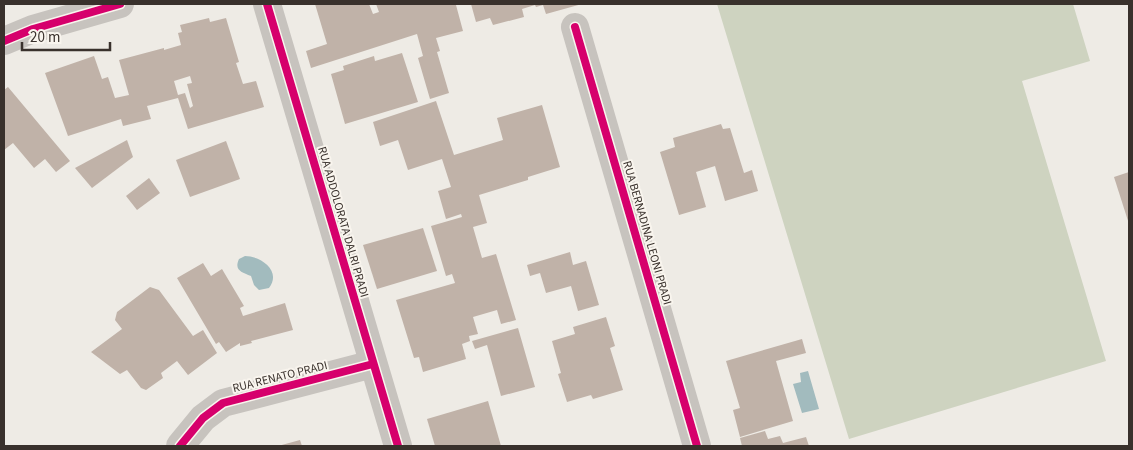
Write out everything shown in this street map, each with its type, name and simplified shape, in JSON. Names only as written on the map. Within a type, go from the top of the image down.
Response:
[{"type":"street","points":[[4,41],[33,29],[120,4]]},
{"type":"street","name":"RUA ADDOLORATA DALRI PRADI","points":[[267,4],[398,446]]},
{"type":"street","name":"RUA BERNADINA LEONI PRADI","points":[[575,27],[697,446]]},
{"type":"street","name":"RUA RENATO PRADI","points":[[180,446],[203,418],[223,403],[374,364]]},
{"type":"green space","points":[[717,4],[1073,4],[1090,61],[1022,81],[1106,361],[849,439]]},
{"type":"water","points":[[245,256],[263,262],[271,270],[273,276],[269,288],[259,290],[254,285],[251,276],[239,270],[237,266],[239,259]]},
{"type":"water","points":[[808,371],[819,409],[802,413],[793,384],[801,382],[800,373]]},
{"type":"building","points":[[315,4],[369,4],[373,14],[379,12],[376,4],[460,4],[456,5],[463,31],[436,38],[440,51],[437,52],[449,93],[430,99],[418,58],[423,56],[417,34],[311,68],[306,51],[327,44]]},
{"type":"building","points":[[471,4],[582,4],[546,14],[543,5],[536,7],[535,5],[522,9],[524,17],[493,25],[490,18],[476,22]]},
{"type":"building","points":[[209,18],[210,22],[226,18],[239,62],[236,63],[243,84],[256,81],[264,107],[188,129],[178,98],[147,106],[151,119],[123,126],[121,119],[68,136],[45,73],[94,56],[102,79],[108,77],[115,98],[129,95],[119,60],[181,45],[178,33],[182,32],[180,25]],"holes":[[[190,76],[192,83],[187,84],[193,106],[190,108],[185,93],[178,95],[174,81]]]},
{"type":"building","points":[[402,53],[418,102],[345,124],[331,74],[344,70],[343,66],[374,56],[375,61]]},
{"type":"building","points":[[8,87],[70,161],[56,172],[45,159],[34,168],[13,143],[4,150],[4,90]]},
{"type":"building","points":[[436,101],[454,155],[503,140],[497,118],[542,105],[560,167],[528,177],[528,180],[479,195],[487,223],[473,227],[482,258],[496,254],[516,320],[501,324],[497,310],[473,317],[478,334],[469,336],[470,341],[462,344],[466,359],[423,372],[419,357],[414,358],[396,300],[455,283],[452,274],[446,276],[431,226],[462,217],[461,214],[446,219],[438,191],[451,187],[442,159],[408,170],[398,140],[380,146],[373,122]]},
{"type":"building","points":[[721,124],[723,129],[730,128],[744,173],[752,170],[758,191],[725,201],[715,166],[696,172],[706,207],[679,215],[660,152],[675,147],[673,138]]},
{"type":"building","points":[[127,140],[133,157],[92,188],[75,168]]},
{"type":"building","points":[[226,141],[240,179],[190,197],[176,160]]},
{"type":"building","points":[[1129,172],[1129,224],[1114,177]]},
{"type":"building","points":[[149,178],[160,193],[137,210],[126,196]]},
{"type":"building","points":[[423,228],[437,271],[377,289],[363,245]]},
{"type":"building","points":[[570,252],[573,265],[586,261],[599,305],[578,311],[571,286],[546,293],[540,273],[530,276],[527,265]]},
{"type":"building","points":[[203,263],[211,276],[222,269],[244,306],[240,308],[243,316],[285,303],[293,330],[251,341],[252,343],[240,346],[240,343],[226,352],[219,342],[216,344],[177,278]]},
{"type":"building","points":[[150,287],[159,290],[193,336],[203,330],[217,353],[188,375],[177,361],[161,373],[163,378],[146,390],[141,388],[127,370],[120,374],[91,352],[122,329],[115,320],[117,312]]},
{"type":"building","points":[[606,317],[615,346],[610,348],[623,390],[593,399],[591,395],[567,402],[558,374],[561,373],[552,341],[575,334],[573,327]]},
{"type":"building","points":[[518,328],[535,387],[501,396],[487,345],[475,349],[472,341]]},
{"type":"building","points":[[802,339],[806,353],[776,361],[793,421],[740,437],[733,410],[740,408],[726,361]]},
{"type":"building","points":[[488,401],[501,446],[435,446],[427,419]]},
{"type":"building","points":[[765,431],[768,439],[780,436],[783,443],[806,437],[809,446],[742,446],[740,438]]},
{"type":"building","points":[[300,440],[302,446],[278,446]]},
{"type":"cycle path","points":[[4,41],[33,29],[120,4]]},
{"type":"cycle path","points":[[267,4],[398,446]]},
{"type":"cycle path","points":[[575,27],[697,446]]},
{"type":"cycle path","points":[[180,446],[203,418],[223,403],[373,364]]}]
